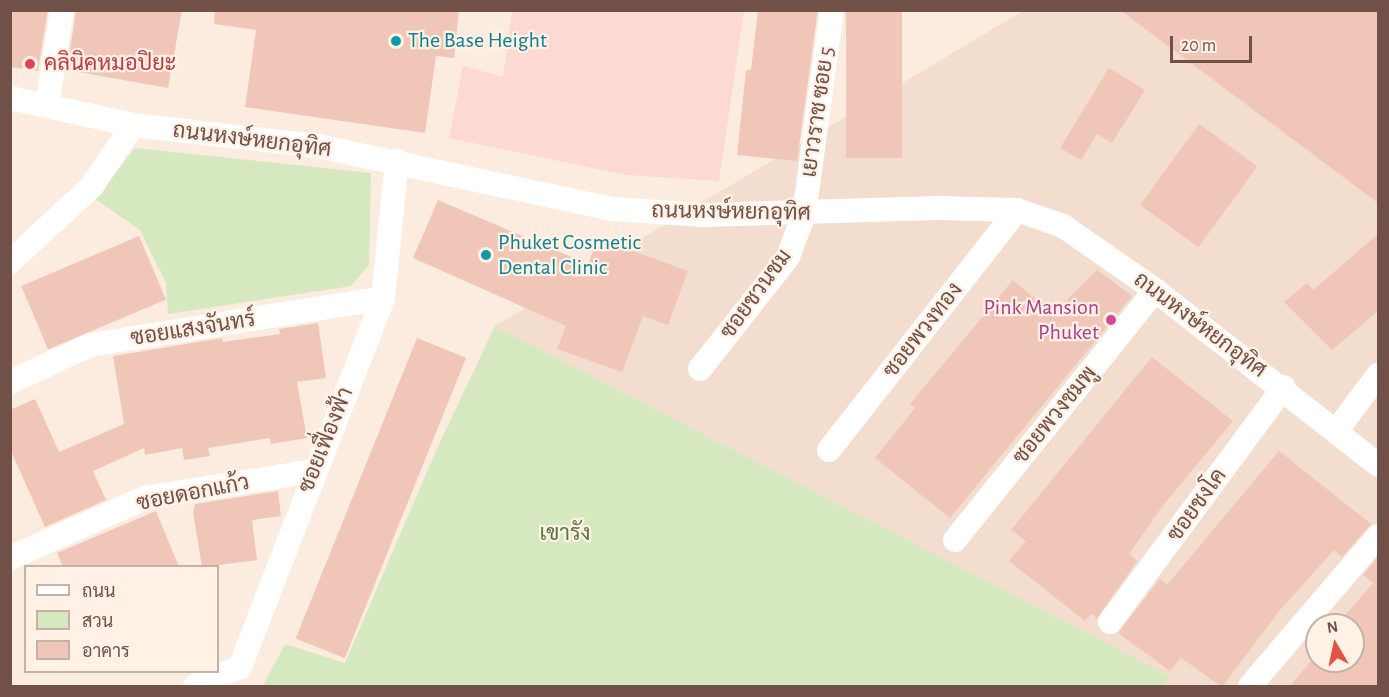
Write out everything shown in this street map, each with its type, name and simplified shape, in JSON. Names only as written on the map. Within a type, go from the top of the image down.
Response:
[{"type":"street","points":[[47,106],[62,10]]},
{"type":"street","name":"เยาวราช ซอย 5","points":[[804,214],[832,10]]},
{"type":"street","name":"ถนนหงษ์หยกอุทิศ","points":[[10,98],[134,125],[318,146],[397,161],[612,209],[703,215],[804,214],[937,208],[1017,210],[1064,226],[1155,290],[1284,387],[1378,465]]},
{"type":"street","points":[[10,262],[92,186],[134,125]]},
{"type":"street","name":"ซอยเฟื่องฟ้า","points":[[195,687],[240,667],[314,471],[383,298],[397,161]]},
{"type":"street","name":"ซอยพวงทอง","points":[[829,450],[1017,210]]},
{"type":"street","name":"ซอยชวนชม","points":[[700,369],[788,257],[804,214]]},
{"type":"street","name":"ซอยพวงชมพู","points":[[955,540],[1155,290]]},
{"type":"street","name":"ซอยแสงจันทร์","points":[[10,382],[90,345],[383,298]]},
{"type":"street","points":[[1337,430],[1378,375]]},
{"type":"street","name":"ซอยชงโค","points":[[1110,622],[1284,387]]},
{"type":"street","name":"ซอยดอกแก้ว","points":[[10,558],[145,498],[314,471]]},
{"type":"street","points":[[1250,687],[1378,536]]},
{"type":"shaded area","points":[[512,11],[744,11],[719,181],[627,175],[449,138],[463,66],[503,77]]},
{"type":"shaded area","points":[[1023,11],[1378,11],[1378,686],[1164,686],[1170,676],[495,326]]},
{"type":"green space","points":[[135,148],[371,173],[369,265],[351,286],[168,314],[166,283],[140,230],[95,199]]},
{"type":"green space","name":"เขารัง","points":[[495,326],[1170,676],[1164,686],[263,686],[285,644],[345,663],[435,453]]},
{"type":"building","points":[[10,10],[48,10],[38,71],[10,67]]},
{"type":"building","points":[[76,10],[182,10],[168,88],[67,70]]},
{"type":"building","points":[[215,10],[459,10],[454,58],[436,56],[425,133],[245,107],[256,30],[214,24]]},
{"type":"building","points":[[758,10],[818,10],[797,161],[737,155],[746,70],[751,70]]},
{"type":"building","points":[[846,10],[902,10],[902,158],[846,158]]},
{"type":"building","points":[[1120,10],[1378,10],[1378,203]]},
{"type":"building","points":[[1109,68],[1145,90],[1112,143],[1097,134],[1081,160],[1060,148]]},
{"type":"building","points":[[1199,124],[1257,166],[1198,247],[1140,205]]},
{"type":"building","points":[[438,200],[588,264],[598,238],[688,271],[668,325],[643,316],[622,372],[557,349],[566,326],[413,258]]},
{"type":"building","points":[[1378,234],[1378,311],[1332,350],[1284,302],[1307,283],[1313,290]]},
{"type":"building","points":[[139,236],[166,300],[48,350],[21,286]]},
{"type":"building","points":[[1097,270],[1132,296],[950,518],[875,458],[915,408],[910,404],[1013,280],[1053,314]]},
{"type":"building","points":[[318,323],[326,378],[297,382],[307,438],[271,444],[270,438],[208,448],[210,456],[184,460],[182,448],[145,455],[144,448],[93,471],[106,500],[45,527],[10,449],[10,410],[35,399],[59,452],[124,424],[113,356],[222,338],[223,342],[280,334],[279,329]]},
{"type":"building","points":[[417,338],[466,358],[345,658],[296,638]]},
{"type":"building","points":[[1152,357],[1233,421],[1161,508],[1129,554],[1137,561],[1097,618],[1091,614],[1085,621],[1009,561],[1026,541],[1011,530]]},
{"type":"building","points":[[1279,451],[1371,524],[1342,557],[1334,550],[1280,610],[1222,687],[1181,658],[1170,671],[1118,633],[1160,579],[1167,585]]},
{"type":"building","points":[[278,491],[281,516],[252,520],[257,560],[202,565],[193,512],[195,504]]},
{"type":"building","points":[[156,511],[178,565],[62,565],[57,553]]},
{"type":"building","points":[[1378,557],[1378,687],[1289,687],[1305,668],[1305,673],[1365,673],[1365,613],[1347,613],[1373,583],[1363,575]]},
{"type":"place","name":"The Base Height","points":[[396,41]]},
{"type":"place","name":"คลินิคหมอปิยะ","points":[[30,64]]},
{"type":"place","name":"Phuket Cosmetic Dental Clinic","points":[[486,255]]},
{"type":"place","name":"Pink Mansion Phuket","points":[[1111,320]]}]
